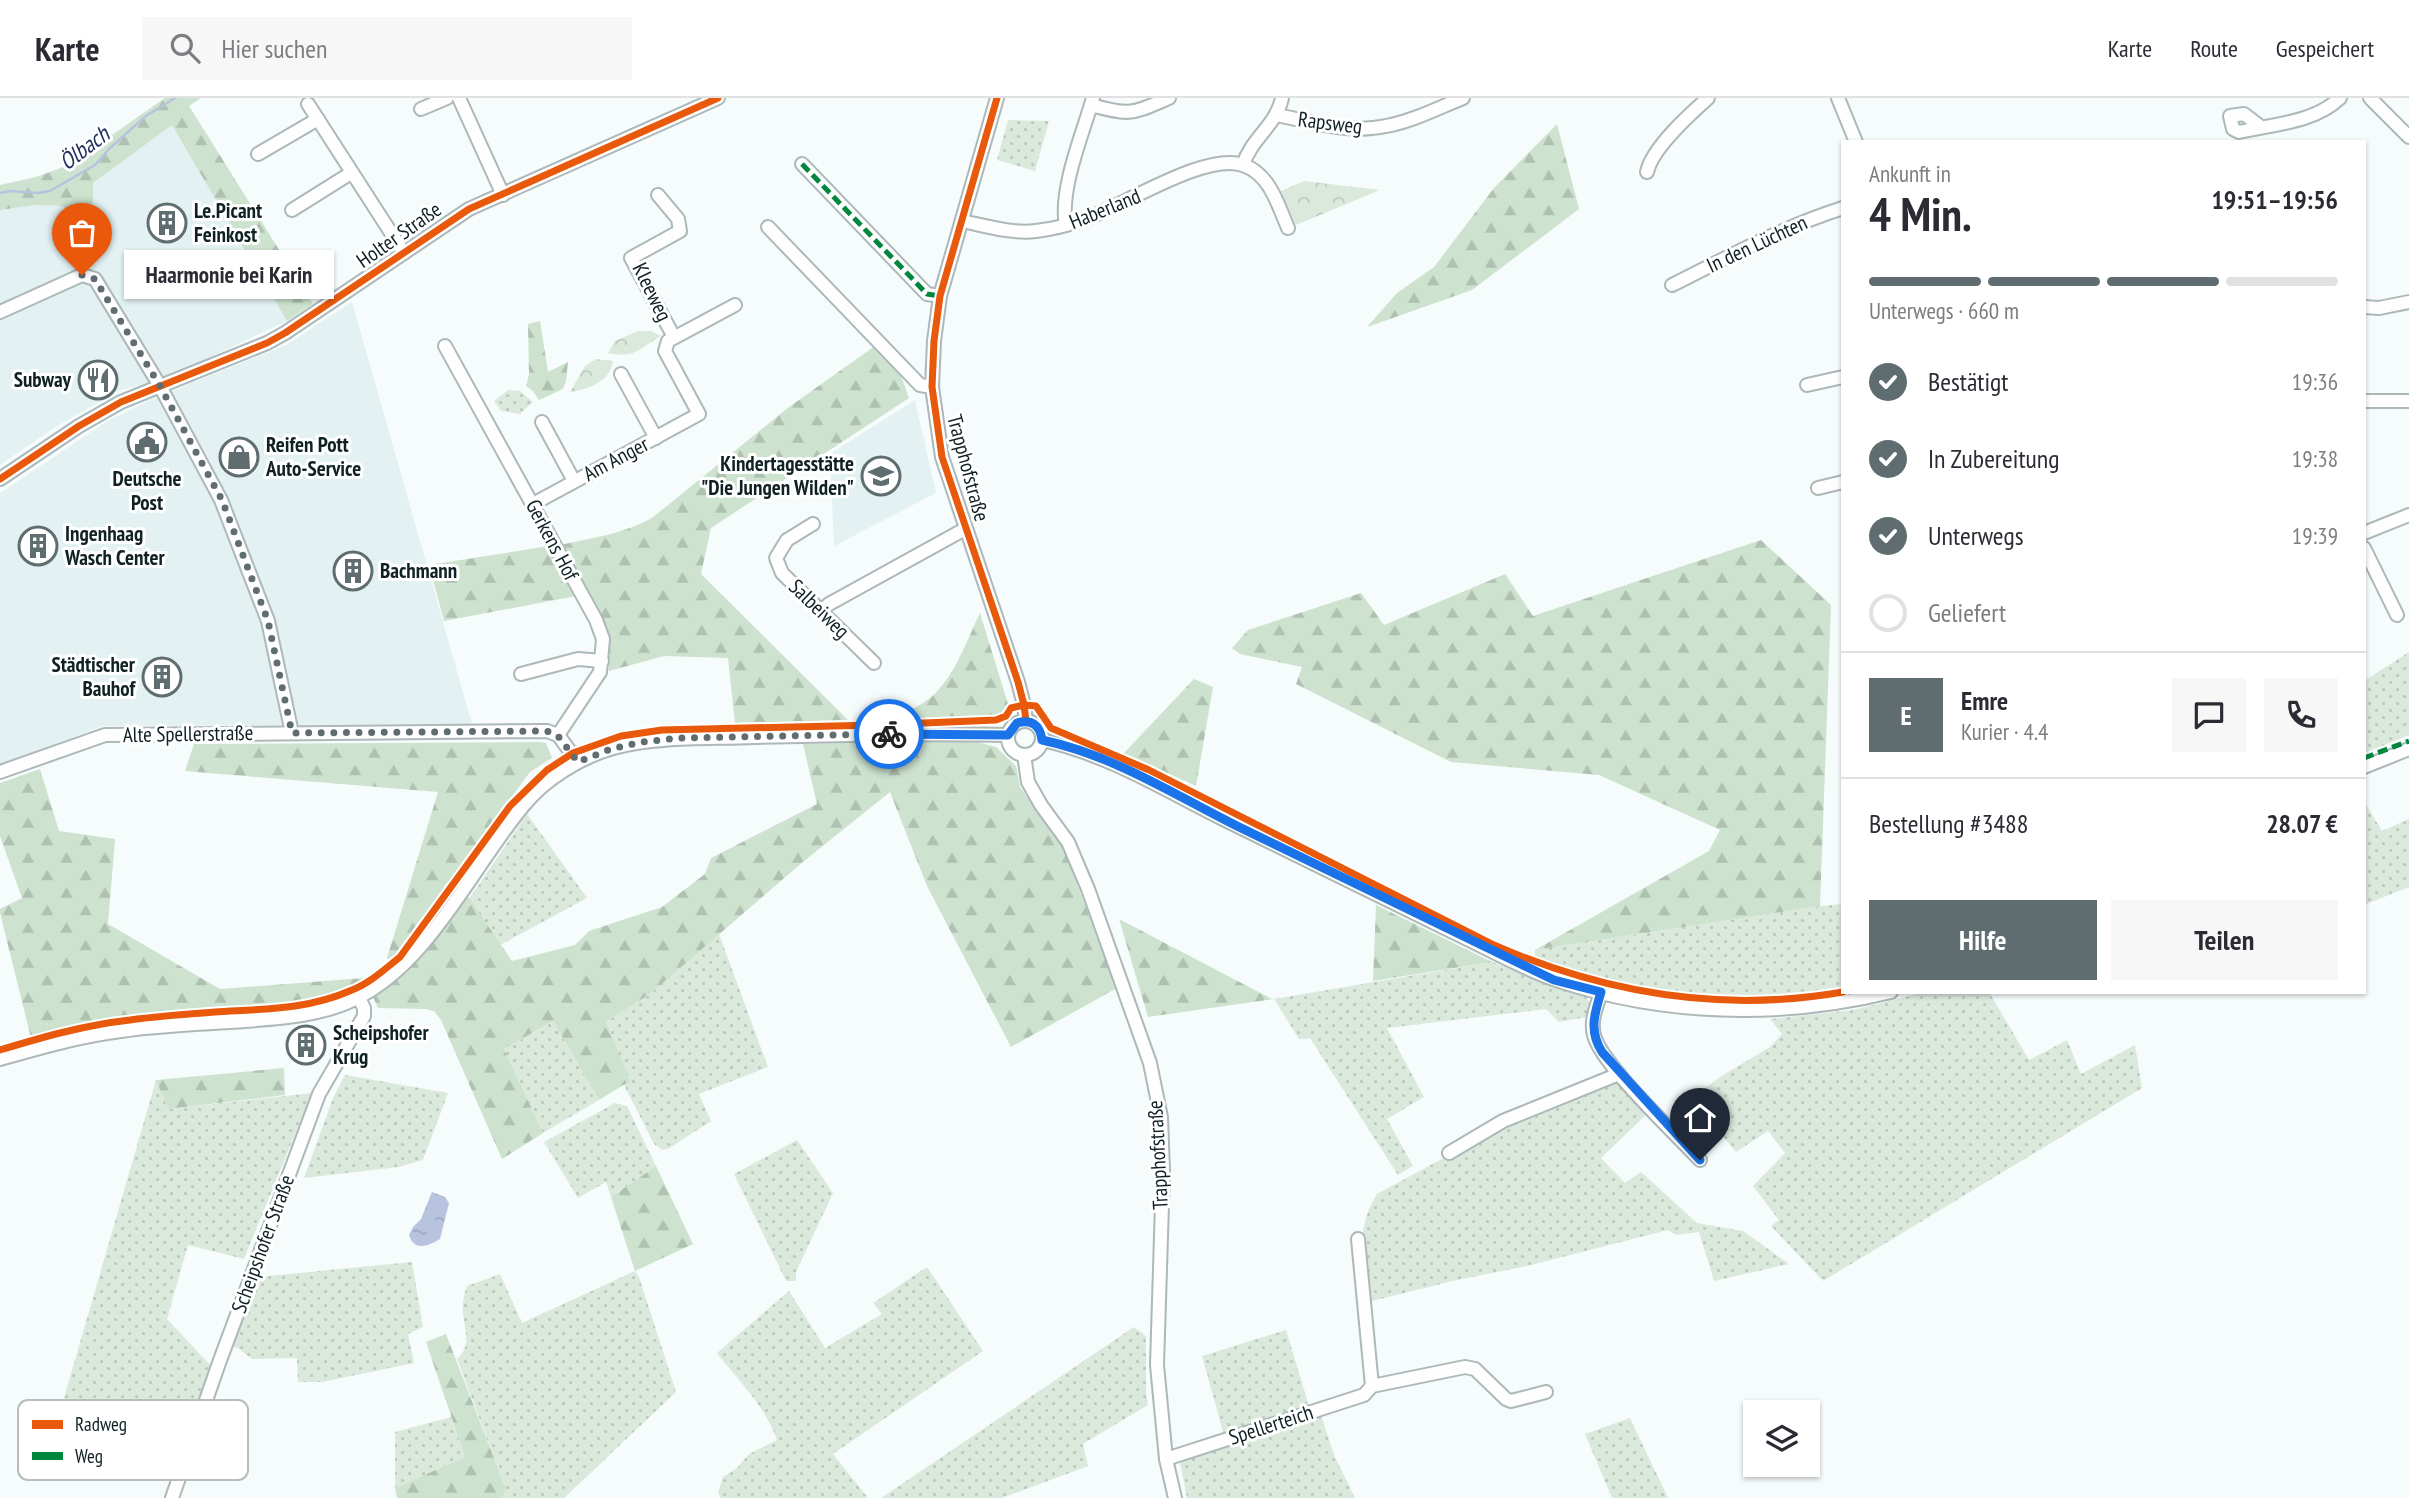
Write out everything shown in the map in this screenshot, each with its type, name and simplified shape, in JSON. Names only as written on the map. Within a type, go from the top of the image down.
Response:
[{"type":"street","points":[[421,109],[447,98]]},
{"type":"street","points":[[459,98],[503,195]]},
{"type":"street","name":"Holter Straße","points":[[0,479],[105,411],[267,344],[316,314],[469,209],[718,98]]},
{"type":"street","name":"Trapphofstraße","points":[[997,98],[940,296],[932,387],[942,457],[1018,682],[1026,721]]},
{"type":"street","points":[[1066,225],[1065,201],[1068,185],[1092,102],[1121,113],[1136,113],[1169,98]]},
{"type":"street","points":[[1282,98],[1277,115],[1248,150],[1243,165],[1256,172],[1268,184],[1288,228]]},
{"type":"street","name":"Rapsweg","points":[[1277,115],[1340,127],[1384,127],[1415,118],[1463,98]]},
{"type":"street","points":[[1647,172],[1649,161],[1677,128],[1708,98]]},
{"type":"street","points":[[1838,98],[1855,140]]},
{"type":"street","points":[[2261,127],[2314,116],[2340,98]]},
{"type":"street","points":[[2370,98],[2409,137]]},
{"type":"street","points":[[308,104],[404,253]]},
{"type":"street","points":[[258,154],[318,119]]},
{"type":"street","name":"Haberland","points":[[962,221],[1014,232],[1035,232],[1089,218],[1210,164],[1224,162],[1243,165]]},
{"type":"street","points":[[802,164],[927,294],[940,296]]},
{"type":"street","points":[[292,210],[351,173]]},
{"type":"street","name":"Kleeweg","points":[[658,195],[678,219],[680,231],[631,258],[674,337]]},
{"type":"street","name":"In den Lüchten","points":[[1672,285],[1759,241],[1813,217],[1841,209]]},
{"type":"street","points":[[768,228],[920,385],[932,387]]},
{"type":"street","points":[[0,312],[82,275],[95,279],[160,386],[222,500],[268,621],[292,733]]},
{"type":"street","points":[[2366,307],[2379,308],[2409,302]]},
{"type":"street","points":[[674,337],[735,305]]},
{"type":"street","name":"Am Anger","points":[[533,504],[699,414],[665,351],[668,341],[674,337]]},
{"type":"street","name":"Gerkens Hof","points":[[445,346],[596,621],[603,639],[602,661]]},
{"type":"street","points":[[621,374],[656,438]]},
{"type":"street","points":[[1807,385],[1841,377]]},
{"type":"street","points":[[2366,401],[2409,401]]},
{"type":"street","points":[[542,422],[575,481]]},
{"type":"street","points":[[1818,488],[1841,482]]},
{"type":"street","points":[[2366,532],[2409,515]]},
{"type":"street","name":"Salbeiweg","points":[[813,524],[787,540],[776,558],[782,573],[874,663]]},
{"type":"street","points":[[821,611],[829,604],[965,529]]},
{"type":"street","points":[[2366,552],[2397,615]]},
{"type":"street","points":[[521,674],[578,659],[602,661],[600,672],[558,736],[578,762]]},
{"type":"street","points":[[1026,721],[1035,724],[1041,731],[1042,740],[1034,752],[1024,755],[1016,752],[1010,745],[1008,735],[1017,723],[1026,721]]},
{"type":"street","name":"Alte Spellerstraße","points":[[0,772],[105,735],[531,730],[547,731],[558,736]]},
{"type":"street","points":[[0,1059],[84,1036],[123,1030],[298,1017],[359,998],[390,978],[417,953],[526,803],[550,781],[578,762],[611,749],[680,738],[851,734],[1008,735]]},
{"type":"street","points":[[1042,740],[1115,763],[1220,818],[1554,980],[1644,1002],[1724,1010],[1780,1009],[1853,1002],[1883,994]]},
{"type":"street","points":[[2366,766],[2409,749]]},
{"type":"street","name":"Trapphofstraße","points":[[1024,755],[1028,782],[1068,842],[1088,889],[1150,1063],[1160,1117],[1163,1172],[1157,1365],[1166,1459],[1175,1498]]},
{"type":"street","points":[[1601,992],[1593,1019],[1593,1034],[1602,1052],[1619,1074],[1700,1160]]},
{"type":"street","name":"Scheipshofer Straße","points":[[206,1400],[318,1094],[364,1016],[359,998]]},
{"type":"street","points":[[1449,1153],[1503,1121],[1619,1074]]},
{"type":"street","points":[[1358,1239],[1372,1386]]},
{"type":"street","name":"Spellerteich","points":[[1166,1459],[1364,1395],[1372,1386],[1469,1367],[1475,1369],[1511,1401],[1546,1392]]},
{"type":"street","name":"Scheipshofer Straße","points":[[172,1498],[178,1480]]},
{"type":"shaded area","points":[[172,124],[287,321],[166,378],[118,391],[57,426],[0,465],[0,210],[36,205],[64,206],[72,219],[93,183]]},
{"type":"shaded area","points":[[352,302],[472,724],[103,726],[0,765],[0,493],[106,422],[152,399],[286,345]]},
{"type":"shaded area","name":"Kindertagesstätte \"Die Jungen Wilden\"","points":[[915,400],[936,493],[834,546],[830,454]]},
{"type":"green space","points":[[165,98],[201,98],[189,106],[313,304],[287,321],[172,125],[93,183],[93,203],[72,219],[63,206],[36,205],[0,210],[0,185],[36,177],[69,165]]},
{"type":"green space","points":[[1008,120],[1049,121],[1035,171],[997,160]]},
{"type":"green space","points":[[1557,124],[1579,209],[1472,290],[1367,327],[1397,293],[1434,267],[1494,188]]},
{"type":"green space","points":[[1304,181],[1380,190],[1296,225],[1281,191]]},
{"type":"green space","points":[[540,321],[548,372],[568,362],[563,389],[539,400],[526,386],[529,374],[528,324]]},
{"type":"green space","points":[[638,331],[651,331],[661,336],[625,355],[608,353],[615,341]]},
{"type":"green space","points":[[875,346],[900,373],[909,398],[711,528],[701,574],[848,720],[735,723],[728,658],[664,656],[609,671],[609,642],[560,545],[619,532],[652,518],[789,407]]},
{"type":"green space","points":[[596,359],[613,361],[608,374],[598,383],[570,392],[585,366]]},
{"type":"green space","points":[[508,390],[520,391],[533,402],[520,414],[501,411],[494,401]]},
{"type":"green space","points":[[1761,540],[1831,605],[1820,906],[1535,950],[1709,851],[1720,830],[1599,775],[1451,762],[1296,684],[1302,667],[1240,654],[1232,648],[1248,630],[1361,593],[1384,625],[1505,574],[1533,616]]},
{"type":"green space","points":[[549,546],[576,596],[444,621],[429,565]]},
{"type":"green space","points":[[980,613],[1008,704],[1004,712],[995,716],[886,721],[920,705],[939,690],[959,658]]},
{"type":"green space","points":[[2409,652],[2409,735],[2366,752],[2366,680]]},
{"type":"green space","points":[[1194,679],[1213,687],[1196,786],[1124,753]]},
{"type":"green space","points":[[969,740],[996,747],[1016,766],[1020,787],[1062,845],[1117,988],[1011,1047],[927,886],[890,792],[804,861],[650,994],[606,1022],[630,1081],[599,1100],[553,1021],[504,1049],[543,1133],[502,1159],[441,1020],[434,1011],[378,1008],[373,997],[414,963],[467,895],[512,961],[575,945],[589,931],[662,907],[705,874],[711,858],[817,804],[803,744]]},
{"type":"green space","points":[[546,743],[552,758],[530,772],[390,961],[387,958],[438,792],[185,771],[194,744]]},
{"type":"green space","points":[[40,769],[59,831],[115,839],[108,924],[220,989],[364,978],[328,996],[288,1006],[130,1016],[74,1026],[31,1038],[0,913],[0,909],[22,898],[0,836],[0,783]]},
{"type":"green space","points":[[2366,804],[2382,831],[2409,819],[2409,887],[2366,904]]},
{"type":"green space","points":[[527,814],[587,898],[500,945],[469,899]]},
{"type":"green space","points":[[1841,904],[1841,988],[1784,995],[1689,994],[1625,985],[1564,968],[1535,956],[1535,950]]},
{"type":"green space","points":[[1376,905],[1492,962],[1373,981]]},
{"type":"green space","points":[[1119,919],[1270,998],[1274,999],[1148,1017]]},
{"type":"green space","points":[[719,934],[768,1067],[699,1094],[711,1121],[668,1149],[662,1150],[654,1144],[624,1085],[629,1081],[606,1022],[650,994]]},
{"type":"green space","points":[[1492,962],[1585,995],[1591,1005],[1586,1017],[1559,1022],[1546,1009],[1387,1028],[1424,1097],[1387,1119],[1413,1166],[1398,1175],[1310,1038],[1299,1039],[1274,999]]},
{"type":"green space","points":[[1917,994],[1990,994],[2029,1060],[2067,1040],[2081,1074],[2135,1045],[2142,1088],[1823,1281],[1771,1226],[1779,1220],[1753,1186],[1785,1153],[1768,1131],[1736,1152],[1691,1099],[1720,1077],[1770,1047],[1782,1034],[1770,1019],[1853,1010]]},
{"type":"green space","points":[[553,1021],[599,1100],[543,1133],[504,1049]]},
{"type":"green space","points":[[284,1068],[285,1095],[168,1109],[156,1080]]},
{"type":"green space","points":[[345,1075],[448,1093],[423,1160],[399,1167],[304,1178],[333,1098]]},
{"type":"green space","points":[[156,1080],[168,1109],[312,1093],[244,1259],[188,1245],[167,1319],[214,1369],[202,1400],[63,1400]]},
{"type":"green space","points":[[1616,1081],[1648,1113],[1601,1158],[1625,1183],[1641,1172],[1697,1223],[1743,1231],[1789,1264],[1714,1281],[1699,1232],[1676,1235],[1668,1230],[1527,1266],[1368,1302],[1363,1234],[1365,1221],[1377,1194],[1512,1121]]},
{"type":"green space","points":[[615,1103],[627,1106],[656,1166],[611,1197],[606,1182],[578,1198],[544,1142]]},
{"type":"green space","points":[[797,1140],[833,1193],[796,1272],[796,1281],[786,1281],[734,1174]]},
{"type":"green space","points":[[656,1166],[693,1244],[635,1271],[611,1197]]},
{"type":"green space","points":[[412,1262],[423,1327],[408,1334],[414,1363],[322,1382],[298,1382],[297,1358],[252,1359],[238,1348],[232,1347],[258,1277]]},
{"type":"green space","points":[[927,1267],[983,1351],[833,1454],[868,1498],[721,1498],[718,1493],[723,1477],[737,1468],[749,1454],[777,1440],[759,1405],[717,1353],[789,1291],[825,1348],[882,1314],[873,1303]]},
{"type":"green space","points":[[635,1271],[676,1392],[564,1498],[502,1498],[506,1489],[457,1359],[466,1340],[463,1304],[467,1286],[500,1274],[522,1323]]},
{"type":"green space","points":[[1134,1327],[1146,1336],[1148,1405],[1083,1444],[1088,1466],[1002,1498],[881,1498]]},
{"type":"green space","points":[[1286,1330],[1309,1406],[1224,1435],[1202,1356]]},
{"type":"green space","points":[[446,1334],[506,1489],[502,1498],[397,1498],[395,1488],[465,1457],[426,1342]]},
{"type":"green space","points":[[1320,1412],[1334,1455],[1355,1498],[1187,1498],[1179,1457]]},
{"type":"green space","points":[[451,1417],[465,1457],[395,1488],[395,1432]]},
{"type":"green space","points":[[1630,1418],[1668,1498],[1612,1498],[1585,1434]]},
{"type":"water","points":[[432,1192],[445,1197],[449,1203],[440,1239],[418,1246],[409,1235],[421,1219]]},
{"type":"waterway","name":"Ölbach","points":[[0,193],[50,191],[95,165],[146,116],[175,98]]},
{"type":"marked path","points":[[802,164],[927,294],[940,296]]},
{"type":"marked path","points":[[2366,757],[2409,741]]},
{"type":"cycle path","points":[[0,479],[79,426],[121,402],[267,343],[285,333],[469,209],[718,98]]},
{"type":"cycle path","points":[[997,98],[940,296],[932,387],[942,457],[1018,682],[1026,721]]},
{"type":"cycle path","points":[[0,1050],[113,1022],[302,1005],[335,997],[359,987],[400,957],[510,806],[547,770],[573,753],[621,736],[662,730],[996,720],[1006,716],[1011,708],[1024,705],[1036,706],[1051,728],[1149,770],[1494,945],[1536,962],[1579,976],[1665,995],[1753,1000],[1841,992]]},
{"type":"way so far","points":[[82,275],[95,279],[160,386],[222,500],[268,621],[292,733],[547,731],[558,736],[578,762],[611,749],[680,738],[889,734]]},
{"type":"place","name":"Le.Picant Feinkost","points":[[167,223]]},
{"type":"place","name":"Haarmonie bei Karin","points":[[82,275]]},
{"type":"place","name":"Subway","points":[[98,380]]},
{"type":"place","name":"Deutsche Post","points":[[147,442]]},
{"type":"place","name":"Reifen Pott Auto-Service","points":[[239,457]]},
{"type":"place","name":"Kindertagesstätte \"Die Jungen Wilden\"","points":[[881,476]]},
{"type":"place","name":"Ingenhaag Wasch Center","points":[[38,546]]},
{"type":"place","name":"Bachmann","points":[[353,571]]},
{"type":"place","name":"Städtischer Bauhof","points":[[162,677]]},
{"type":"place","name":"Scheipshofer Krug","points":[[306,1045]]},
{"type":"route","points":[[889,734],[1008,735],[1017,723],[1026,721],[1035,724],[1041,731],[1042,740],[1115,763],[1220,818],[1554,980],[1601,992],[1593,1019],[1593,1034],[1597,1044],[1619,1074],[1700,1160]]}]
